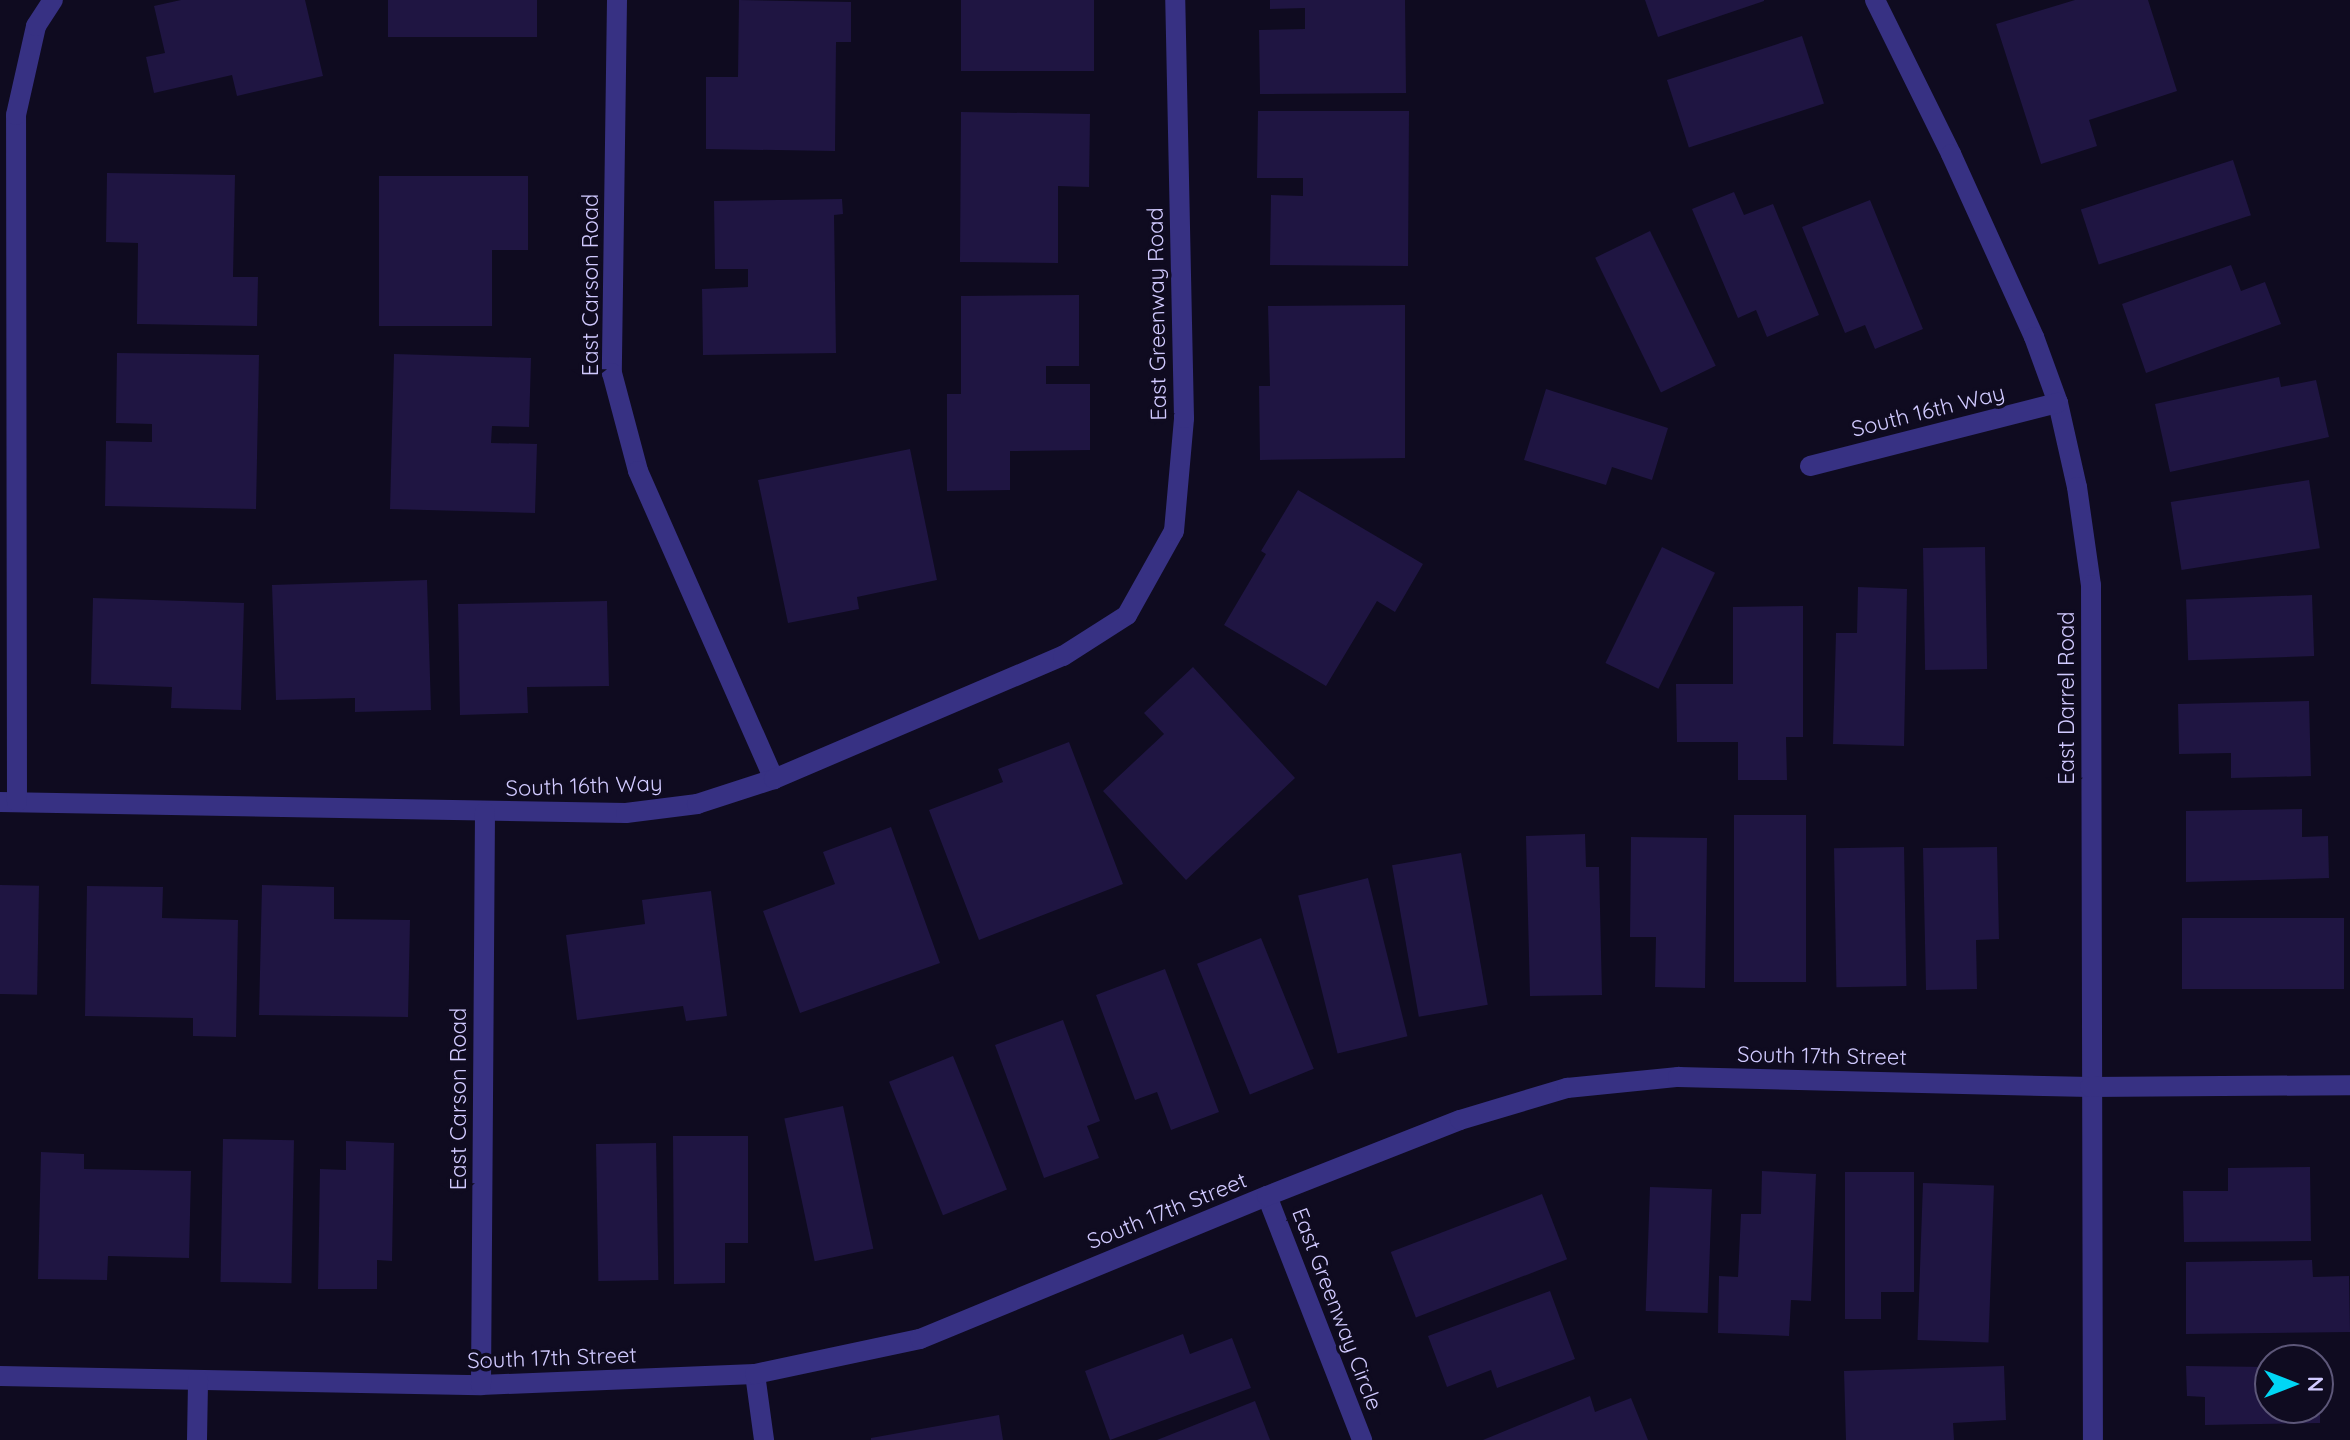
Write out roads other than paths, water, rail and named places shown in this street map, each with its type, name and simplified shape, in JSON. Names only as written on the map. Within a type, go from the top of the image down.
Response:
[{"type":"street","points":[[8,802],[16,115],[36,26],[53,0]]},
{"type":"street","name":"East Carson Road","points":[[617,0],[612,373],[638,471],[774,779]]},
{"type":"street","name":"East Greenway Road","points":[[1127,615],[1174,531],[1184,418],[1175,0]]},
{"type":"street","name":"East Darrel Road","points":[[1875,0],[1951,154],[2034,337],[2058,403],[2077,487],[2091,585],[2093,1440]]},
{"type":"street","name":"South 16th Way","points":[[1810,466],[2058,403]]},
{"type":"street","name":"South 16th Way","points":[[8,802],[626,813],[697,804],[774,779],[1063,656],[1127,615]]},
{"type":"street","name":"East Carson Road","points":[[481,1385],[485,812]]},
{"type":"street","name":"South 17th Street","points":[[0,1376],[481,1385],[755,1374],[920,1339],[1460,1120],[1567,1088],[1678,1077],[2090,1087],[2350,1085]]},
{"type":"street","name":"East Greenway Circle","points":[[1267,1196],[1362,1440]]},
{"type":"street","points":[[755,1374],[764,1440]]},
{"type":"street","points":[[197,1440],[198,1380]]}]
